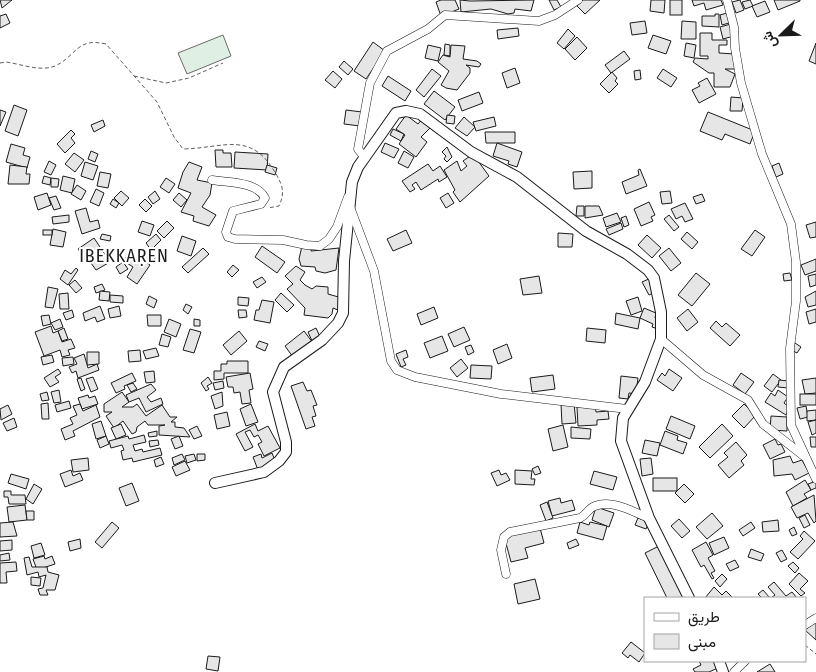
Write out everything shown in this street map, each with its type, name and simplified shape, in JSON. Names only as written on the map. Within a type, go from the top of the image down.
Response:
[{"type":"street","points":[[365,158],[358,150],[366,99],[370,83],[387,51],[428,29],[445,15],[538,21],[555,15],[578,0]]},
{"type":"street","points":[[727,0],[734,27],[735,48],[741,83],[762,154],[791,224],[796,262],[796,301],[790,348],[791,425],[816,478]]},
{"type":"street","points":[[215,483],[264,472],[279,462],[286,452],[286,442],[273,392],[284,367],[322,340],[338,323],[343,313],[344,261],[352,182],[365,158],[396,113],[406,111],[420,114],[471,152],[517,177],[586,231],[627,254],[648,270],[654,278],[662,312],[661,339],[645,382],[627,409],[621,428],[620,441],[649,518],[688,597]]},
{"type":"street","points":[[212,180],[250,186],[261,191],[265,198],[261,204],[233,211],[227,223],[226,232],[228,237],[283,240],[306,246],[320,246],[329,239],[337,228],[352,188]]},
{"type":"street","points":[[350,207],[374,271],[391,361],[397,370],[414,377],[501,394],[627,409]]},
{"type":"street","points":[[661,339],[703,375],[748,400],[763,424],[805,457]]},
{"type":"street","points":[[506,574],[501,550],[504,537],[510,532],[580,518],[587,515],[594,506],[604,504],[649,518]]},
{"type":"street","points":[[734,672],[744,662]]},
{"type":"path","points":[[0,63],[6,62],[41,69],[56,66],[78,46],[95,42],[106,44],[157,102],[174,137],[183,149],[242,145],[261,152],[281,182],[284,195],[279,206],[269,208],[261,204]]},
{"type":"path","points":[[133,76],[166,83],[190,78],[223,63]]},
{"type":"path","points":[[806,646],[816,654]]},
{"type":"green space","points":[[223,35],[231,56],[187,74],[178,53]]},
{"type":"building","points":[[0,0],[12,0],[2,8]]},
{"type":"building","points":[[455,0],[459,9],[441,16],[436,2]]},
{"type":"building","points":[[460,0],[534,0],[531,11],[515,9],[514,13],[508,14],[491,9],[461,12]]},
{"type":"building","points":[[549,0],[557,0],[561,7],[554,10]]},
{"type":"building","points":[[583,0],[600,0],[585,14],[577,6]]},
{"type":"building","points":[[651,0],[665,0],[664,13],[650,11]]},
{"type":"building","points":[[670,0],[682,0],[682,15],[670,15]]},
{"type":"building","points":[[692,0],[721,0],[723,5],[706,10],[704,3],[694,6]]},
{"type":"building","points":[[740,0],[744,10],[736,13],[732,2]]},
{"type":"building","points":[[750,0],[753,6],[745,9],[742,2]]},
{"type":"building","points":[[774,0],[800,0],[800,1],[778,10]]},
{"type":"building","points":[[765,1],[770,12],[757,17],[752,6]]},
{"type":"building","points":[[727,13],[729,23],[722,25],[720,15]]},
{"type":"building","points":[[6,14],[10,23],[0,28],[0,16]]},
{"type":"building","points":[[715,14],[719,14],[719,27],[702,26],[702,16],[715,16]]},
{"type":"building","points":[[645,21],[647,33],[632,35],[630,23]]},
{"type":"building","points":[[682,21],[696,22],[696,39],[681,39]]},
{"type":"building","points":[[731,24],[734,36],[723,39],[720,27]]},
{"type":"building","points":[[518,28],[519,36],[498,39],[497,30]]},
{"type":"building","points":[[568,29],[575,36],[564,49],[557,43]]},
{"type":"building","points":[[700,33],[712,33],[712,40],[727,40],[727,45],[719,45],[719,53],[735,54],[735,69],[725,69],[735,74],[730,87],[714,87],[714,73],[709,73],[693,62],[695,58],[708,59],[708,56],[700,56]]},
{"type":"building","points":[[653,35],[671,41],[666,54],[648,48]]},
{"type":"building","points":[[577,37],[587,48],[575,60],[565,49]]},
{"type":"building","points":[[373,42],[385,51],[366,79],[354,71]]},
{"type":"building","points":[[686,43],[696,45],[694,58],[684,56]]},
{"type":"building","points":[[816,43],[816,64],[809,61]]},
{"type":"building","points":[[445,44],[450,45],[450,56],[444,55]]},
{"type":"building","points":[[428,45],[441,48],[438,61],[425,58]]},
{"type":"building","points":[[451,45],[465,46],[463,59],[477,61],[481,64],[479,67],[466,65],[470,68],[470,73],[457,90],[441,85],[449,71],[438,62],[443,55],[450,57]]},
{"type":"building","points":[[624,51],[630,59],[611,73],[605,65]]},
{"type":"building","points":[[344,61],[353,69],[348,75],[339,67]]},
{"type":"building","points":[[515,68],[520,83],[507,88],[502,73]]},
{"type":"building","points":[[432,69],[441,76],[424,97],[416,90]]},
{"type":"building","points":[[663,69],[677,78],[671,87],[657,78]]},
{"type":"building","points":[[640,70],[641,79],[635,80],[634,71]]},
{"type":"building","points":[[333,71],[342,79],[335,88],[325,80]]},
{"type":"building","points":[[612,72],[617,78],[615,81],[618,84],[609,93],[600,84]]},
{"type":"building","points":[[388,76],[411,91],[405,101],[382,86]]},
{"type":"building","points":[[707,78],[716,94],[699,103],[692,90],[700,86],[698,83]]},
{"type":"building","points":[[434,91],[455,107],[445,120],[424,104]]},
{"type":"building","points":[[479,92],[483,103],[462,111],[458,100]]},
{"type":"building","points":[[731,97],[743,98],[742,111],[730,111]]},
{"type":"building","points":[[14,105],[27,110],[18,136],[5,131]]},
{"type":"building","points":[[0,110],[6,112],[0,126]]},
{"type":"building","points":[[346,110],[362,112],[360,126],[344,124]]},
{"type":"building","points":[[708,112],[755,131],[750,144],[725,134],[722,140],[700,131]]},
{"type":"building","points":[[406,115],[418,124],[423,118],[436,127],[434,131],[430,128],[421,137],[427,142],[416,157],[399,144],[405,135],[396,129]]},
{"type":"building","points":[[447,115],[455,116],[454,124],[446,123]]},
{"type":"building","points":[[464,117],[475,127],[467,136],[455,128]]},
{"type":"building","points":[[494,117],[496,126],[476,131],[473,122]]},
{"type":"building","points":[[103,120],[105,126],[94,132],[91,125]]},
{"type":"building","points":[[393,129],[404,134],[401,141],[390,135]]},
{"type":"building","points":[[71,130],[75,134],[71,138],[75,143],[65,153],[57,144]]},
{"type":"building","points":[[485,132],[515,132],[515,143],[486,143]]},
{"type":"building","points":[[385,143],[399,149],[394,158],[381,152]]},
{"type":"building","points":[[497,143],[522,152],[517,167],[508,164],[509,161],[493,156]]},
{"type":"building","points":[[11,144],[25,148],[23,155],[30,157],[27,168],[6,162]]},
{"type":"building","points":[[447,147],[452,157],[447,162],[444,159],[446,156],[442,152]]},
{"type":"building","points":[[215,150],[231,153],[232,167],[216,167]]},
{"type":"building","points":[[91,151],[98,154],[95,162],[88,159]]},
{"type":"building","points":[[404,151],[414,157],[408,168],[398,163]]},
{"type":"building","points":[[235,152],[268,154],[267,170],[234,168]]},
{"type":"building","points":[[74,153],[84,160],[75,172],[65,164]]},
{"type":"building","points":[[473,154],[489,176],[460,202],[453,192],[455,190],[444,170],[457,161],[461,171],[467,166],[463,161]]},
{"type":"building","points":[[49,161],[56,165],[51,175],[44,172]]},
{"type":"building","points":[[85,162],[98,166],[93,180],[81,176]]},
{"type":"building","points":[[189,162],[202,167],[197,180],[212,183],[210,195],[202,207],[216,215],[209,226],[193,221],[194,216],[181,212],[191,193],[178,188],[183,172]]},
{"type":"building","points":[[779,163],[783,174],[776,177],[772,166]]},
{"type":"building","points":[[428,164],[433,171],[440,166],[447,177],[439,182],[438,179],[421,190],[416,182],[412,185],[415,189],[410,192],[402,181]]},
{"type":"building","points":[[10,165],[27,167],[26,174],[30,174],[29,184],[8,184]]},
{"type":"building","points":[[267,165],[277,168],[275,175],[265,172]]},
{"type":"building","points":[[640,169],[647,186],[626,194],[622,182],[639,175],[638,170]]},
{"type":"building","points":[[592,171],[592,188],[574,189],[573,172]]},
{"type":"building","points":[[100,172],[111,174],[108,188],[97,186]]},
{"type":"building","points":[[44,176],[51,178],[50,185],[42,183]]},
{"type":"building","points":[[63,176],[75,179],[72,193],[60,190]]},
{"type":"building","points":[[51,178],[59,179],[58,187],[51,187]]},
{"type":"building","points":[[166,178],[175,184],[169,193],[160,187]]},
{"type":"building","points":[[77,185],[86,191],[81,200],[71,194]]},
{"type":"building","points":[[96,189],[104,193],[99,206],[90,202]]},
{"type":"building","points":[[121,191],[129,198],[122,206],[114,198]]},
{"type":"building","points":[[155,191],[160,199],[153,204],[148,197]]},
{"type":"building","points":[[670,191],[672,203],[662,204],[660,192]]},
{"type":"building","points":[[47,193],[51,205],[38,210],[34,197]]},
{"type":"building","points":[[179,193],[187,200],[181,207],[173,200]]},
{"type":"building","points":[[448,193],[454,203],[446,208],[440,198]]},
{"type":"building","points":[[702,194],[705,201],[696,204],[693,197]]},
{"type":"building","points":[[56,196],[61,208],[54,210],[49,198]]},
{"type":"building","points":[[113,199],[119,203],[116,208],[110,204]]},
{"type":"building","points":[[145,199],[152,206],[146,212],[139,205]]},
{"type":"building","points":[[649,202],[655,215],[651,217],[653,221],[641,226],[634,209]]},
{"type":"building","points":[[685,203],[693,219],[685,222],[682,216],[676,219],[671,209]]},
{"type":"building","points":[[577,206],[584,206],[584,216],[576,216]]},
{"type":"building","points":[[585,206],[599,206],[603,215],[585,218]]},
{"type":"building","points":[[86,208],[90,222],[98,220],[100,228],[82,234],[75,211]]},
{"type":"building","points":[[617,213],[621,222],[606,227],[603,218]]},
{"type":"building","points":[[69,215],[69,222],[53,224],[52,217]]},
{"type":"building","points":[[669,215],[679,227],[674,231],[664,219]]},
{"type":"building","points":[[626,216],[629,225],[624,227],[621,218]]},
{"type":"building","points":[[142,221],[154,225],[150,236],[138,232]]},
{"type":"building","points":[[167,221],[174,228],[164,238],[157,231]]},
{"type":"building","points":[[816,222],[816,237],[810,238],[806,225]]},
{"type":"building","points":[[621,223],[623,229],[609,235],[606,229]]},
{"type":"building","points":[[53,229],[66,232],[63,247],[50,245]]},
{"type":"building","points":[[43,230],[52,230],[52,235],[43,235]]},
{"type":"building","points":[[406,230],[412,243],[393,251],[387,239]]},
{"type":"building","points":[[755,230],[765,237],[752,256],[741,249]]},
{"type":"building","points":[[687,232],[698,242],[692,249],[681,239]]},
{"type":"building","points":[[558,233],[573,234],[572,247],[558,247]]},
{"type":"building","points":[[102,234],[111,236],[110,241],[100,239]]},
{"type":"building","points":[[156,234],[161,240],[151,250],[146,243]]},
{"type":"building","points":[[647,235],[661,248],[652,258],[638,245]]},
{"type":"building","points":[[182,236],[196,241],[191,256],[177,251]]},
{"type":"building","points":[[94,238],[110,262],[96,270],[91,263],[95,260],[93,257],[86,261],[78,249]]},
{"type":"building","points":[[262,246],[285,262],[277,273],[255,257]]},
{"type":"building","points":[[302,246],[311,248],[311,251],[339,248],[336,270],[325,273],[316,271],[315,267],[301,266],[299,259]]},
{"type":"building","points":[[203,248],[209,254],[188,273],[182,267]]},
{"type":"building","points":[[669,248],[681,263],[671,271],[659,256]]},
{"type":"building","points":[[150,251],[156,257],[150,264],[143,258]]},
{"type":"building","points":[[128,254],[139,261],[141,258],[150,265],[137,284],[127,277],[133,267],[124,261]]},
{"type":"building","points":[[816,259],[816,271],[805,275],[801,265]]},
{"type":"building","points":[[123,262],[128,269],[120,274],[116,267]]},
{"type":"building","points":[[233,265],[239,270],[232,277],[227,272]]},
{"type":"building","points":[[296,266],[305,272],[300,280],[305,285],[312,289],[316,286],[328,287],[328,294],[342,298],[338,310],[333,308],[332,314],[328,318],[304,315],[305,308],[287,289],[293,284],[285,276]]},
{"type":"building","points":[[76,268],[78,270],[68,285],[60,279],[65,270],[71,274]]},
{"type":"building","points":[[696,273],[710,284],[692,306],[678,295]]},
{"type":"building","points":[[790,273],[792,280],[784,281],[783,274]]},
{"type":"building","points":[[816,274],[816,285],[810,287],[808,276]]},
{"type":"building","points":[[539,276],[542,293],[523,295],[520,279]]},
{"type":"building","points":[[262,277],[266,282],[257,288],[253,282]]},
{"type":"building","points":[[651,278],[655,287],[651,289],[653,293],[649,295],[642,282]]},
{"type":"building","points":[[75,280],[82,288],[76,293],[69,285]]},
{"type":"building","points":[[102,284],[105,290],[96,293],[94,287]]},
{"type":"building","points":[[48,287],[58,289],[53,308],[45,307]]},
{"type":"building","points":[[100,291],[110,292],[109,301],[99,300]]},
{"type":"building","points":[[816,291],[816,305],[808,307],[805,297]]},
{"type":"building","points":[[68,293],[69,309],[60,309],[59,294]]},
{"type":"building","points":[[281,293],[294,305],[287,312],[275,300]]},
{"type":"building","points":[[110,295],[123,296],[123,303],[110,302]]},
{"type":"building","points":[[149,296],[157,300],[154,308],[146,304]]},
{"type":"building","points":[[238,297],[249,298],[248,306],[238,305]]},
{"type":"building","points":[[638,297],[642,311],[631,315],[626,301]]},
{"type":"building","points":[[262,300],[274,302],[270,323],[254,320],[256,310],[259,310]]},
{"type":"building","points":[[186,304],[192,307],[188,314],[183,310]]},
{"type":"building","points":[[100,306],[105,319],[97,322],[95,317],[85,321],[83,313]]},
{"type":"building","points":[[119,306],[121,316],[110,318],[108,309]]},
{"type":"building","points":[[434,307],[438,318],[421,325],[417,314]]},
{"type":"building","points":[[644,308],[656,313],[655,318],[662,321],[658,329],[652,327],[653,324],[640,318]]},
{"type":"building","points":[[688,309],[698,322],[687,331],[677,318]]},
{"type":"building","points":[[816,309],[816,322],[809,324],[806,312]]},
{"type":"building","points":[[72,310],[74,317],[66,320],[63,313]]},
{"type":"building","points":[[238,310],[246,310],[247,317],[239,318]]},
{"type":"building","points":[[616,313],[640,318],[638,329],[615,324]]},
{"type":"building","points":[[49,315],[51,324],[43,326],[41,316]]},
{"type":"building","points":[[147,315],[161,315],[161,326],[148,326]]},
{"type":"building","points":[[60,319],[63,327],[55,330],[51,323]]},
{"type":"building","points":[[169,319],[181,324],[176,337],[164,332]]},
{"type":"building","points":[[194,319],[200,320],[200,326],[194,326]]},
{"type":"building","points":[[716,321],[722,327],[726,323],[740,335],[730,346],[710,328]]},
{"type":"building","points":[[51,326],[53,333],[58,331],[62,342],[71,339],[75,348],[68,350],[70,355],[62,357],[60,350],[44,356],[35,332]]},
{"type":"building","points":[[464,327],[470,340],[454,347],[448,334]]},
{"type":"building","points":[[64,328],[68,339],[62,341],[58,331]]},
{"type":"building","points":[[316,328],[321,339],[313,343],[308,332]]},
{"type":"building","points":[[587,328],[606,330],[605,343],[586,341]]},
{"type":"building","points":[[190,329],[201,332],[194,353],[183,350]]},
{"type":"building","points":[[239,331],[247,341],[231,355],[223,345]]},
{"type":"building","points":[[304,331],[313,343],[293,357],[285,346]]},
{"type":"building","points":[[162,334],[171,337],[168,347],[159,345]]},
{"type":"building","points":[[442,336],[448,351],[430,358],[424,343]]},
{"type":"building","points":[[259,341],[268,344],[265,351],[256,347]]},
{"type":"building","points":[[795,343],[801,347],[797,353],[791,350]]},
{"type":"building","points":[[507,344],[512,358],[498,364],[493,350]]},
{"type":"building","points":[[471,345],[474,352],[468,355],[465,347]]},
{"type":"building","points":[[156,348],[159,356],[146,359],[143,351]]},
{"type":"building","points":[[140,350],[141,361],[129,362],[128,351]]},
{"type":"building","points":[[406,350],[408,357],[403,359],[406,365],[401,367],[396,354]]},
{"type":"building","points":[[87,352],[99,352],[99,364],[87,365]]},
{"type":"building","points":[[84,354],[88,368],[97,364],[99,370],[78,378],[76,371],[72,373],[69,367],[77,364],[74,358]]},
{"type":"building","points":[[52,355],[54,362],[43,365],[41,357]]},
{"type":"building","points":[[73,357],[74,364],[63,366],[62,358]]},
{"type":"building","points":[[461,359],[468,368],[457,377],[450,368]]},
{"type":"building","points":[[227,361],[248,361],[248,373],[224,373],[224,379],[214,380],[214,371],[221,371],[221,364],[227,364]]},
{"type":"building","points":[[471,365],[492,366],[491,379],[470,378]]},
{"type":"building","points":[[58,369],[61,373],[55,377],[59,382],[50,387],[44,378]]},
{"type":"building","points":[[669,369],[682,378],[673,391],[657,380],[662,373],[665,376]]},
{"type":"building","points":[[154,371],[155,382],[146,383],[144,372]]},
{"type":"building","points":[[132,373],[136,381],[124,386],[125,389],[116,393],[111,383]]},
{"type":"building","points":[[250,373],[253,389],[249,390],[251,403],[242,404],[240,392],[234,393],[233,387],[228,387],[226,377]]},
{"type":"building","points":[[741,373],[754,382],[745,394],[733,385]]},
{"type":"building","points":[[773,374],[781,380],[772,392],[764,386]]},
{"type":"building","points":[[553,375],[555,389],[532,392],[530,378]]},
{"type":"building","points":[[621,376],[638,378],[636,394],[629,393],[628,399],[619,398]]},
{"type":"building","points":[[93,377],[98,389],[91,392],[86,379]]},
{"type":"building","points":[[208,377],[212,383],[207,386],[209,389],[206,391],[201,383]]},
{"type":"building","points":[[81,378],[85,389],[81,391],[77,379]]},
{"type":"building","points":[[816,378],[816,393],[805,394],[802,380]]},
{"type":"building","points":[[779,380],[789,381],[788,388],[778,387]]},
{"type":"building","points":[[223,381],[224,388],[215,390],[213,383]]},
{"type":"building","points":[[303,382],[307,391],[311,390],[317,405],[313,406],[316,416],[312,417],[315,426],[306,429],[291,386]]},
{"type":"building","points":[[133,383],[137,389],[131,392],[127,385]]},
{"type":"building","points":[[151,384],[156,390],[147,397],[151,402],[161,398],[163,404],[146,412],[139,398],[129,402],[126,395]]},
{"type":"building","points":[[59,390],[61,402],[54,403],[51,392]]},
{"type":"building","points":[[778,390],[788,397],[784,403],[790,408],[786,415],[765,402],[771,393],[775,396]]},
{"type":"building","points":[[47,392],[49,400],[42,401],[40,394]]},
{"type":"building","points":[[122,392],[129,402],[122,407],[133,407],[137,404],[146,416],[162,405],[170,417],[177,417],[171,422],[175,422],[175,427],[184,428],[190,437],[159,435],[159,426],[165,425],[148,425],[145,421],[132,434],[123,421],[114,428],[106,416],[112,412],[104,412],[104,404]]},
{"type":"building","points":[[222,392],[223,406],[215,409],[211,396]]},
{"type":"building","points":[[800,394],[816,394],[816,405],[800,405]]},
{"type":"building","points":[[88,395],[89,398],[95,396],[98,404],[82,409],[78,398]]},
{"type":"building","points":[[69,401],[71,408],[57,412],[55,405]]},
{"type":"building","points":[[48,403],[49,419],[42,419],[41,404]]},
{"type":"building","points":[[574,403],[576,423],[562,424],[561,404]]},
{"type":"building","points":[[80,404],[83,411],[96,405],[100,417],[73,431],[75,436],[65,440],[61,429],[73,424],[70,418],[77,415],[73,406]]},
{"type":"building","points":[[251,404],[258,422],[246,426],[240,409]]},
{"type":"building","points":[[744,404],[756,415],[744,428],[732,416]]},
{"type":"building","points":[[8,405],[12,414],[1,420],[0,409]]},
{"type":"building","points":[[595,405],[596,412],[608,411],[609,419],[597,420],[597,425],[578,426],[577,407]]},
{"type":"building","points":[[806,406],[808,417],[800,419],[797,408]]},
{"type":"building","points":[[816,410],[816,420],[807,421],[807,411]]},
{"type":"building","points":[[227,412],[230,426],[217,429],[214,415]]},
{"type":"building","points":[[671,416],[695,426],[690,439],[666,429]]},
{"type":"building","points":[[771,416],[787,417],[787,431],[770,430]]},
{"type":"building","points":[[14,418],[17,427],[7,431],[3,423]]},
{"type":"building","points":[[816,420],[816,433],[812,435],[808,422]]},
{"type":"building","points":[[101,421],[106,436],[96,439],[92,424]]},
{"type":"building","points":[[121,424],[126,435],[116,439],[111,428]]},
{"type":"building","points":[[255,424],[258,431],[268,426],[280,448],[264,456],[258,444],[262,442],[258,435],[254,437],[250,430],[245,432],[253,447],[245,451],[236,434]]},
{"type":"building","points":[[722,424],[733,436],[710,458],[699,447]]},
{"type":"building","points":[[563,425],[568,447],[553,451],[548,429]]},
{"type":"building","points":[[197,426],[202,436],[194,439],[189,430]]},
{"type":"building","points":[[571,427],[591,429],[590,439],[571,438]]},
{"type":"building","points":[[157,431],[157,436],[149,437],[148,433]]},
{"type":"building","points":[[665,431],[678,436],[677,440],[687,443],[683,454],[660,445]]},
{"type":"building","points":[[144,435],[146,442],[133,445],[135,451],[142,449],[143,452],[160,448],[162,455],[133,462],[132,458],[123,460],[121,451],[124,450],[122,445],[111,448],[109,441],[128,436],[129,439]]},
{"type":"building","points":[[106,436],[109,444],[100,448],[97,440]]},
{"type":"building","points":[[179,436],[183,446],[175,449],[171,439]]},
{"type":"building","points":[[810,437],[816,437],[816,447],[811,447]]},
{"type":"building","points":[[775,439],[778,445],[781,444],[785,452],[770,459],[763,445]]},
{"type":"building","points":[[158,440],[159,445],[150,447],[149,441]]},
{"type":"building","points":[[645,440],[660,443],[657,456],[642,453]]},
{"type":"building","points":[[736,442],[747,455],[741,461],[744,465],[729,478],[718,465],[728,457],[724,453]]},
{"type":"building","points":[[272,453],[276,463],[258,470],[253,457],[261,454],[262,458]]},
{"type":"building","points":[[182,454],[185,460],[174,465],[172,458]]},
{"type":"building","points":[[194,454],[196,460],[187,463],[185,456]]},
{"type":"building","points":[[197,454],[205,454],[205,460],[197,461]]},
{"type":"building","points":[[790,456],[793,463],[802,460],[809,473],[795,480],[792,474],[774,476],[773,460]]},
{"type":"building","points":[[161,457],[164,464],[156,467],[154,460]]},
{"type":"building","points":[[88,458],[89,470],[73,472],[71,460]]},
{"type":"building","points":[[651,458],[653,474],[642,476],[640,459]]},
{"type":"building","points":[[185,461],[190,470],[176,476],[172,467]]},
{"type":"building","points":[[538,466],[541,473],[535,475],[532,469]]},
{"type":"building","points":[[71,470],[73,476],[80,473],[83,480],[65,487],[60,474]]},
{"type":"building","points":[[499,470],[501,475],[506,473],[510,480],[497,486],[491,473]]},
{"type":"building","points":[[515,470],[532,471],[531,479],[535,479],[534,485],[515,484]]},
{"type":"building","points":[[594,471],[617,477],[613,490],[590,484]]},
{"type":"building","points":[[11,474],[29,479],[26,489],[8,483]]},
{"type":"building","points":[[653,478],[677,478],[677,491],[653,491]]},
{"type":"building","points":[[805,480],[811,490],[804,494],[807,498],[793,506],[786,492]]},
{"type":"building","points":[[816,481],[816,488],[811,490],[808,484]]},
{"type":"building","points":[[132,483],[139,501],[126,506],[119,488]]},
{"type":"building","points":[[34,484],[42,489],[33,504],[26,499]]},
{"type":"building","points":[[684,484],[694,494],[685,503],[675,493]]},
{"type":"building","points":[[4,491],[11,491],[11,495],[25,495],[26,504],[9,504],[8,497],[4,497]]},
{"type":"building","points":[[814,495],[816,521],[814,523],[808,513],[797,518],[791,507]]},
{"type":"building","points":[[560,498],[561,503],[572,500],[575,510],[552,516],[548,501]]},
{"type":"building","points":[[547,502],[553,518],[546,521],[540,505]]},
{"type":"building","points":[[25,505],[27,520],[9,522],[7,507]]},
{"type":"building","points":[[596,507],[614,513],[609,527],[592,520]]},
{"type":"building","points":[[26,511],[34,511],[34,520],[27,520]]},
{"type":"building","points":[[712,513],[723,526],[707,539],[696,527]]},
{"type":"building","points":[[805,515],[810,525],[804,528],[799,518]]},
{"type":"building","points":[[638,518],[649,522],[646,529],[635,525]]},
{"type":"building","points":[[679,519],[690,531],[682,538],[671,526]]},
{"type":"building","points":[[778,520],[779,531],[763,532],[762,522]]},
{"type":"building","points":[[13,522],[17,536],[0,537],[0,523]]},
{"type":"building","points":[[112,522],[119,528],[102,548],[95,542]]},
{"type":"building","points":[[580,522],[589,525],[590,522],[607,526],[603,540],[577,533]]},
{"type":"building","points":[[751,522],[755,528],[743,536],[739,530]]},
{"type":"building","points":[[794,527],[797,534],[792,536],[789,530]]},
{"type":"building","points":[[540,528],[544,543],[525,548],[528,558],[511,562],[504,536]]},
{"type":"building","points":[[804,531],[815,541],[798,559],[790,552],[803,539],[800,536]]},
{"type":"building","points":[[724,537],[729,548],[714,555],[709,543]]},
{"type":"building","points":[[80,539],[81,548],[70,551],[68,542]]},
{"type":"building","points":[[576,539],[579,545],[569,549],[567,543]]},
{"type":"building","points":[[12,540],[12,550],[0,551],[0,541]]},
{"type":"building","points":[[706,542],[713,555],[708,558],[715,571],[711,573],[714,578],[712,579],[704,565],[701,567],[692,550]]},
{"type":"building","points":[[41,543],[45,555],[34,558],[31,546]]},
{"type":"building","points":[[659,546],[686,597],[667,597],[645,553]]},
{"type":"building","points":[[751,549],[764,554],[761,561],[748,557]]},
{"type":"building","points":[[782,550],[787,559],[781,562],[776,553]]},
{"type":"building","points":[[9,553],[10,560],[0,561],[0,555]]},
{"type":"building","points":[[44,556],[45,559],[52,556],[55,564],[37,570],[33,559]]},
{"type":"building","points":[[29,557],[32,567],[47,567],[48,572],[59,575],[55,590],[46,590],[48,595],[40,595],[38,589],[43,588],[46,575],[39,577],[38,572],[27,575],[24,558]]},
{"type":"building","points":[[735,560],[739,567],[730,571],[726,564]]},
{"type":"building","points":[[16,562],[17,571],[6,572],[7,583],[0,583],[0,563]]},
{"type":"building","points":[[793,562],[799,568],[795,573],[788,566]]},
{"type":"building","points":[[799,573],[808,581],[800,589],[805,593],[801,596],[789,584]]},
{"type":"building","points":[[722,574],[727,579],[720,587],[715,581]]},
{"type":"building","points":[[31,577],[41,578],[40,586],[31,585]]},
{"type":"building","points":[[535,579],[540,599],[518,604],[514,584]]},
{"type":"building","points":[[774,582],[786,596],[792,592],[796,597],[772,597],[775,595],[768,587]]},
{"type":"building","points":[[714,587],[722,595],[726,591],[732,597],[706,597]]},
{"type":"building","points":[[763,590],[769,597],[761,597],[758,594]]},
{"type":"building","points":[[816,621],[816,640],[806,631]]},
{"type":"building","points":[[631,642],[644,652],[644,654],[639,662],[630,655],[628,658],[622,653]]},
{"type":"building","points":[[208,656],[220,657],[218,671],[206,669]]},
{"type":"building","points":[[700,662],[718,662],[720,667],[709,672],[695,672],[693,669],[701,665]]},
{"type":"building","points":[[770,664],[775,672],[757,672]]},
{"type":"district","name":"IBEKKAṚEN","points":[[124,256]]}]
